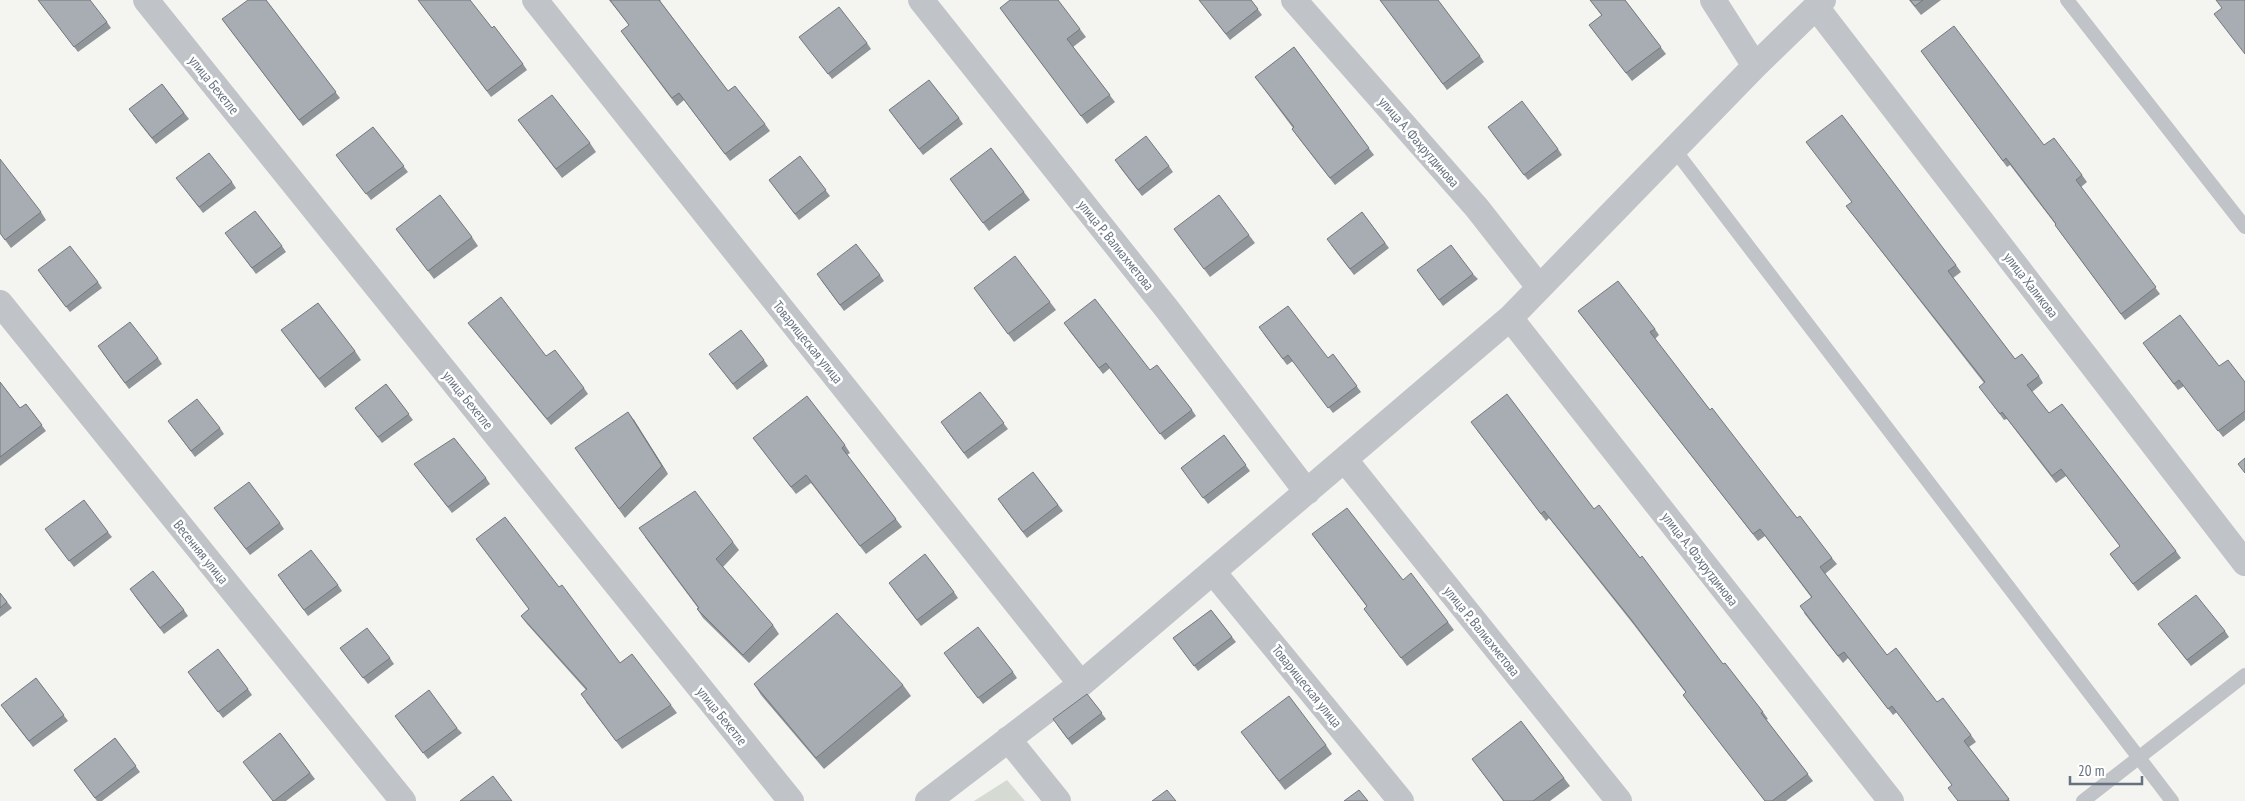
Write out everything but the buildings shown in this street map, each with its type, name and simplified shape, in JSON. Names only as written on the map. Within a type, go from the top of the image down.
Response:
[{"type":"street","name":"улица Бехетле","points":[[146,0],[791,801]]},
{"type":"street","name":"Товарищеская улица","points":[[535,0],[1081,684]]},
{"type":"street","name":"улица Р. Валиахметова","points":[[921,0],[1167,309],[1307,492]]},
{"type":"street","name":"улица А. Фахрутдинова","points":[[1294,0],[1477,208],[1539,287]]},
{"type":"street","points":[[1713,0],[1755,66]]},
{"type":"street","points":[[928,801],[1081,684],[1510,318],[1755,66],[1820,4]]},
{"type":"street","name":"улица Халикова","points":[[1820,4],[2245,563]]},
{"type":"street","name":"Весенняя улица","points":[[0,303],[403,801]]},
{"type":"street","name":"улица А. Фахрутдинова","points":[[1510,318],[1891,801]]},
{"type":"street","name":"улица Р. Валиахметова","points":[[1345,460],[1619,801]]},
{"type":"street","name":"Товарищеская улица","points":[[1213,572],[1401,801]]},
{"type":"street","points":[[1008,740],[1058,801]]},
{"type":"lane","points":[[2067,0],[2245,227]]},
{"type":"lane","points":[[1674,150],[2172,801]]},
{"type":"lane","points":[[2083,801],[2245,675]]},
{"type":"shaded area","points":[[1007,780],[1025,801],[974,801]]}]
